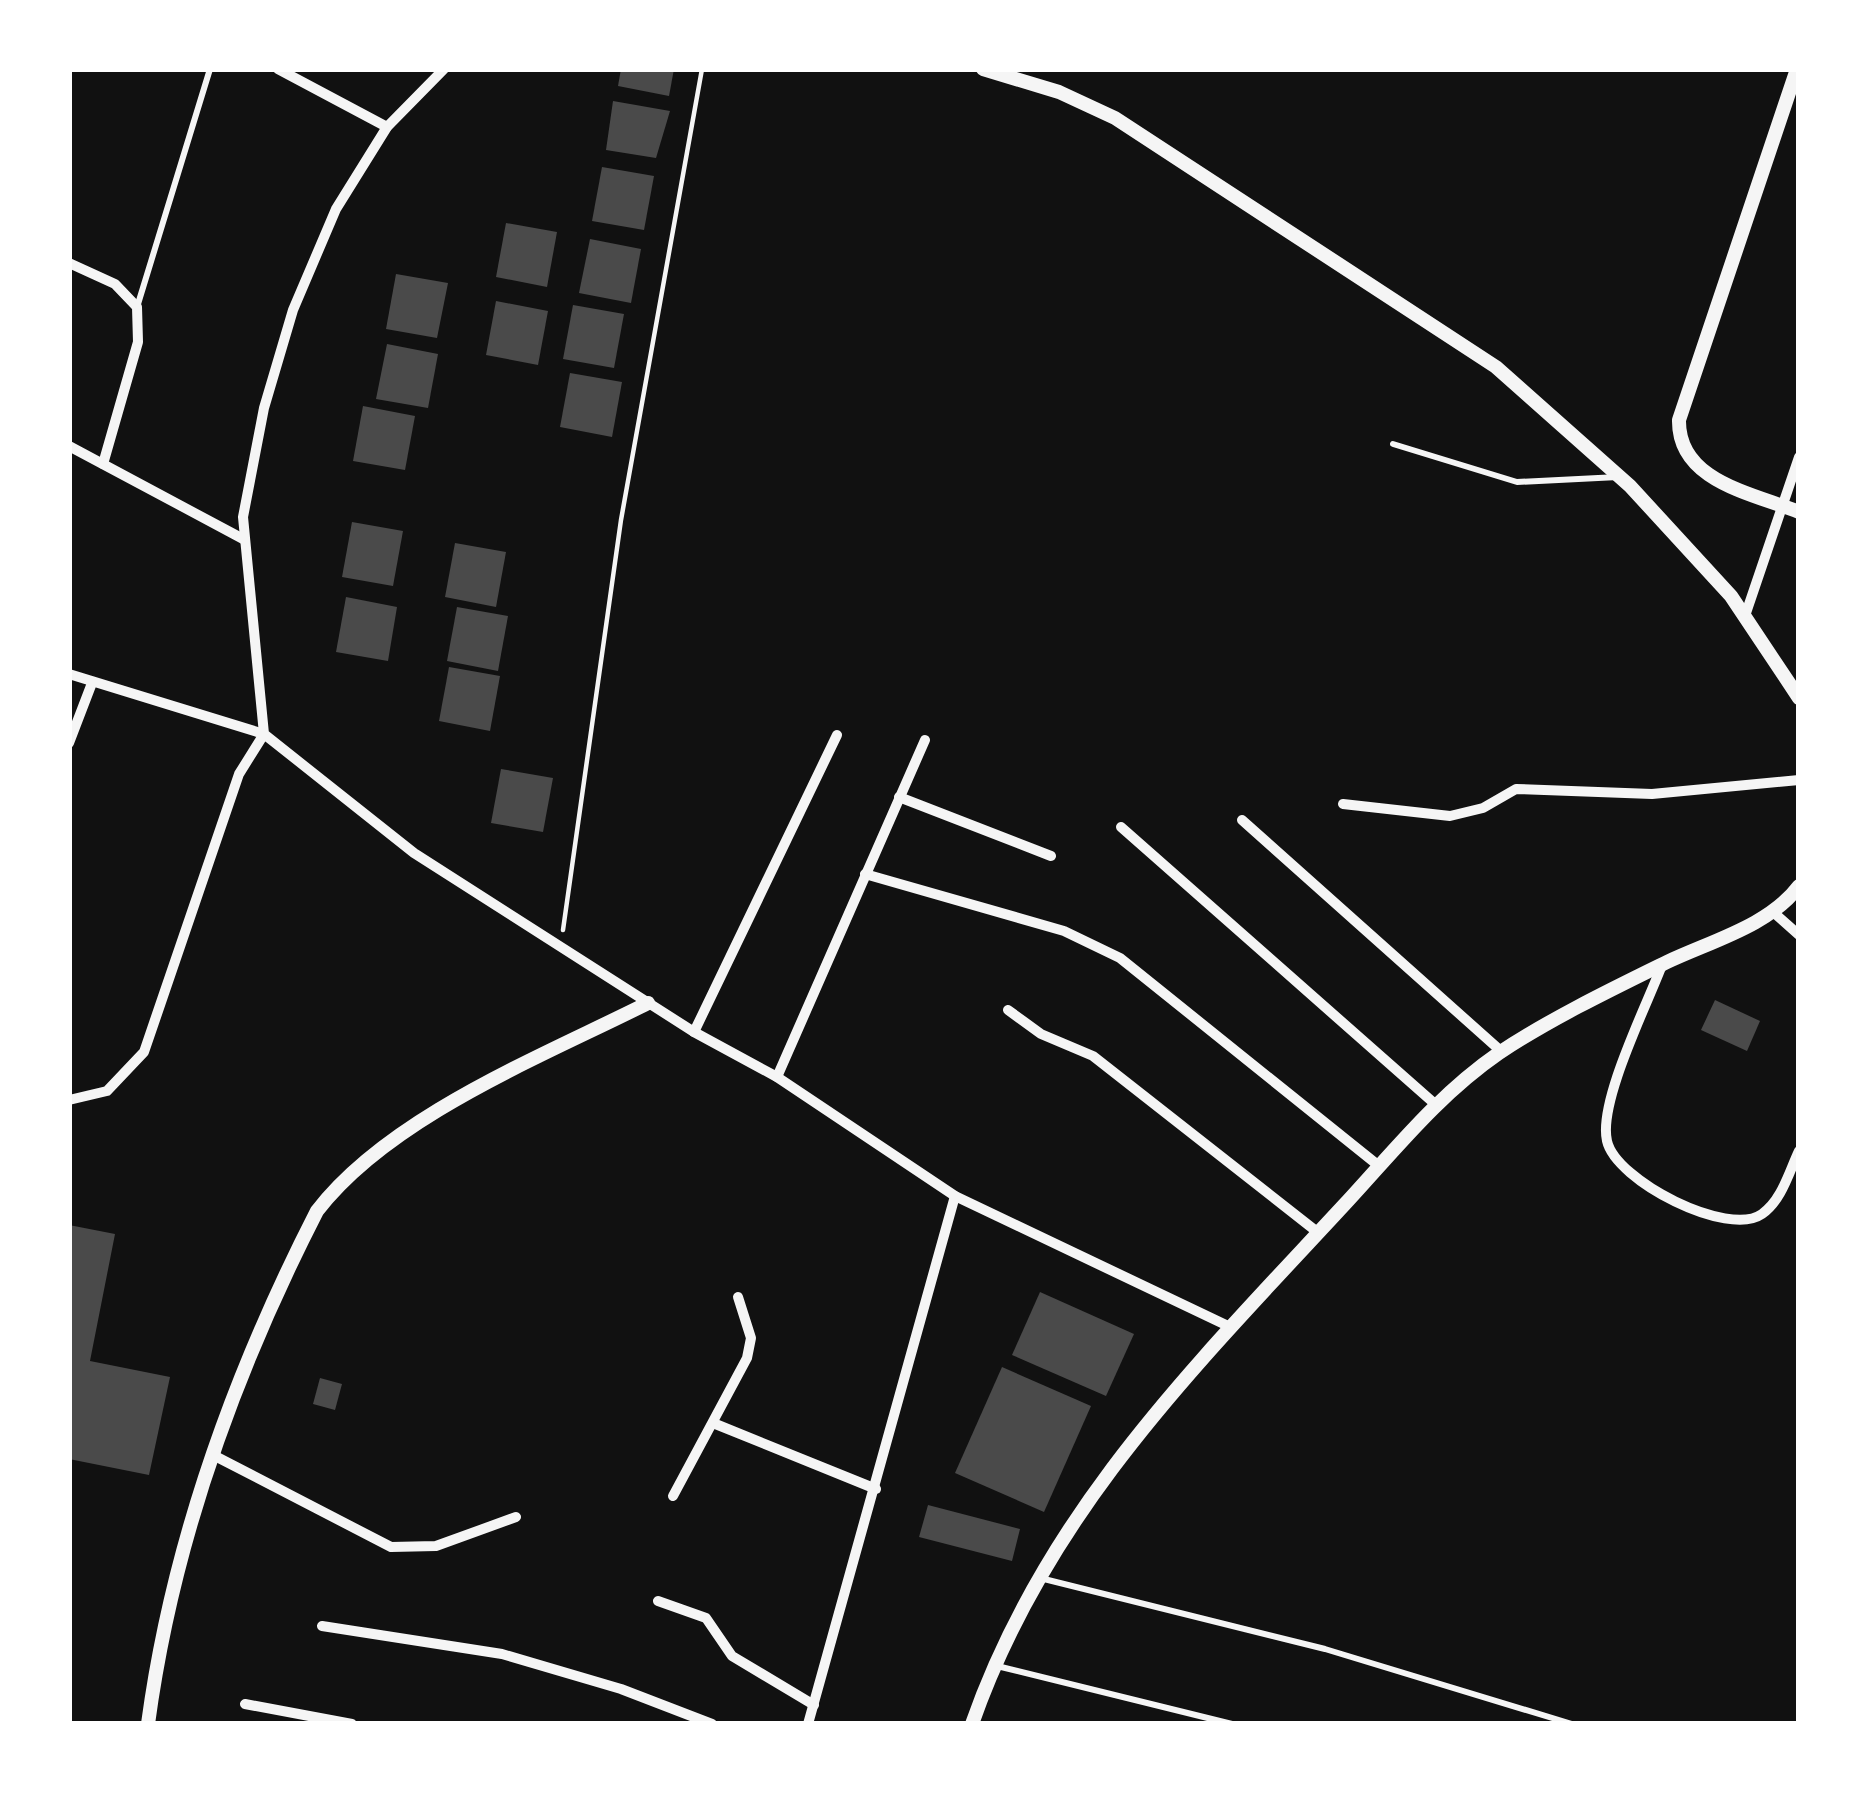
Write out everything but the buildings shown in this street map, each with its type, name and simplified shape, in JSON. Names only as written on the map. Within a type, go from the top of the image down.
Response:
[{"type":"street","points":[[278,69],[387,127]]},
{"type":"street","points":[[69,1100],[106,1091],[144,1052],[239,774],[264,734],[243,517],[264,408],[292,310],[336,209],[387,127],[444,69]]},
{"type":"street","points":[[983,69],[1059,92],[1115,118],[1496,367],[1620,477],[1745,616],[1799,698]]},
{"type":"street","points":[[1797,69],[1679,419],[1683,454],[1696,470],[1799,512]]},
{"type":"street","points":[[69,263],[116,284],[137,308],[138,342],[103,464]]},
{"type":"street","points":[[69,446],[245,540]]},
{"type":"street","points":[[1745,616],[1799,457]]},
{"type":"street","points":[[69,674],[264,734],[414,854],[694,1032],[776,1077],[956,1196],[1226,1325]]},
{"type":"street","points":[[69,743],[92,683]]},
{"type":"street","points":[[694,1032],[837,736]]},
{"type":"street","points":[[776,1077],[925,740]]},
{"type":"street","points":[[1343,804],[1450,816],[1483,808],[1516,789],[1652,794],[1799,780]]},
{"type":"street","points":[[899,797],[1051,856]]},
{"type":"street","points":[[1242,820],[1502,1052]]},
{"type":"street","points":[[1121,827],[1435,1103]]},
{"type":"street","points":[[865,874],[1064,931],[1120,958],[1379,1166]]},
{"type":"street","points":[[971,1724],[1037,1577],[1082,1507],[1226,1325],[1435,1103],[1502,1052],[1662,964],[1772,911],[1799,886]]},
{"type":"street","points":[[1772,911],[1799,935]]},
{"type":"street","points":[[1662,964],[1609,1107],[1606,1140],[1619,1165],[1638,1183],[1736,1222],[1760,1216],[1778,1197],[1799,1150]]},
{"type":"street","points":[[148,1724],[171,1594],[213,1455],[302,1240],[334,1189],[467,1092],[648,1003]]},
{"type":"street","points":[[1008,1010],[1041,1034],[1093,1056],[1316,1232]]},
{"type":"street","points":[[808,1724],[956,1196]]},
{"type":"street","points":[[673,1496],[747,1358],[751,1338],[738,1297]]},
{"type":"street","points":[[713,1423],[876,1489]]},
{"type":"street","points":[[213,1455],[391,1547],[436,1546],[516,1516]]},
{"type":"street","points":[[658,1601],[706,1618],[732,1656],[814,1705]]},
{"type":"street","points":[[322,1626],[502,1654],[621,1689],[712,1724]]},
{"type":"street","points":[[244,1704],[352,1724]]},
{"type":"lane","points":[[137,308],[210,69]]},
{"type":"lane","points":[[1394,444],[1516,482],[1620,477]]},
{"type":"lane","points":[[1037,1577],[1325,1649],[1572,1724]]},
{"type":"lane","points":[[997,1666],[1232,1724]]},
{"type":"path","points":[[561,947],[620,520],[702,69]]}]
